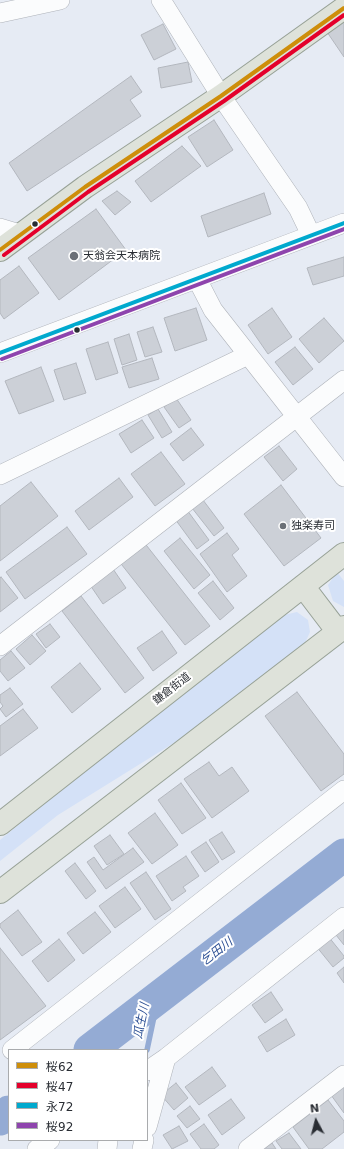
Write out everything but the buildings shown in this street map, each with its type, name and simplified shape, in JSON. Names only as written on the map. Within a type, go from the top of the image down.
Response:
[{"type":"main road","points":[[0,250],[10,231],[85,187],[221,96],[344,8]]},
{"type":"main road","name":"鎌倉街道","points":[[0,824],[344,554]]},
{"type":"main road","points":[[0,892],[342,633],[303,586]]},
{"type":"street","points":[[0,13],[60,0]]},
{"type":"street","points":[[162,0],[221,96],[298,208],[311,235]]},
{"type":"street","points":[[0,353],[344,223]]},
{"type":"street","points":[[197,279],[213,310],[344,477]]},
{"type":"street","points":[[0,475],[248,355]]},
{"type":"street","points":[[0,646],[344,380]]},
{"type":"street","points":[[13,1049],[344,790]]},
{"type":"street","points":[[148,1070],[166,1058],[344,917]]},
{"type":"street","points":[[0,1061],[8,1054]]},
{"type":"street","points":[[148,1123],[166,1058]]},
{"type":"street","points":[[248,1149],[344,1075]]},
{"type":"street","points":[[37,1149],[49,1141]]},
{"type":"shaded area","points":[[337,572],[344,581],[344,607],[333,601],[328,585]]},
{"type":"shaded area","points":[[297,612],[308,620],[310,632],[304,645],[185,736],[58,815],[0,861],[0,840],[158,711],[284,615]]},
{"type":"waterway","name":"乞田川","points":[[91,1049],[344,855]]},
{"type":"waterway","name":"瓜生川","points":[[147,1049],[158,998]]},
{"type":"waterway","name":"乞田川","points":[[0,1119],[8,1113]]},
{"type":"transit line","name":"桜62","points":[[0,250],[85,187],[221,96],[344,8]]},
{"type":"transit line","name":"桜47","points":[[4,255],[88,192],[224,101],[344,15]]},
{"type":"transit line","name":"永72","points":[[0,353],[344,223]]},
{"type":"transit line","name":"桜92","points":[[2,359],[344,229]]},
{"type":"place","name":"天翁会天本病院","points":[[74,256]]},
{"type":"place","name":"独楽寿司","points":[[283,526]]}]
